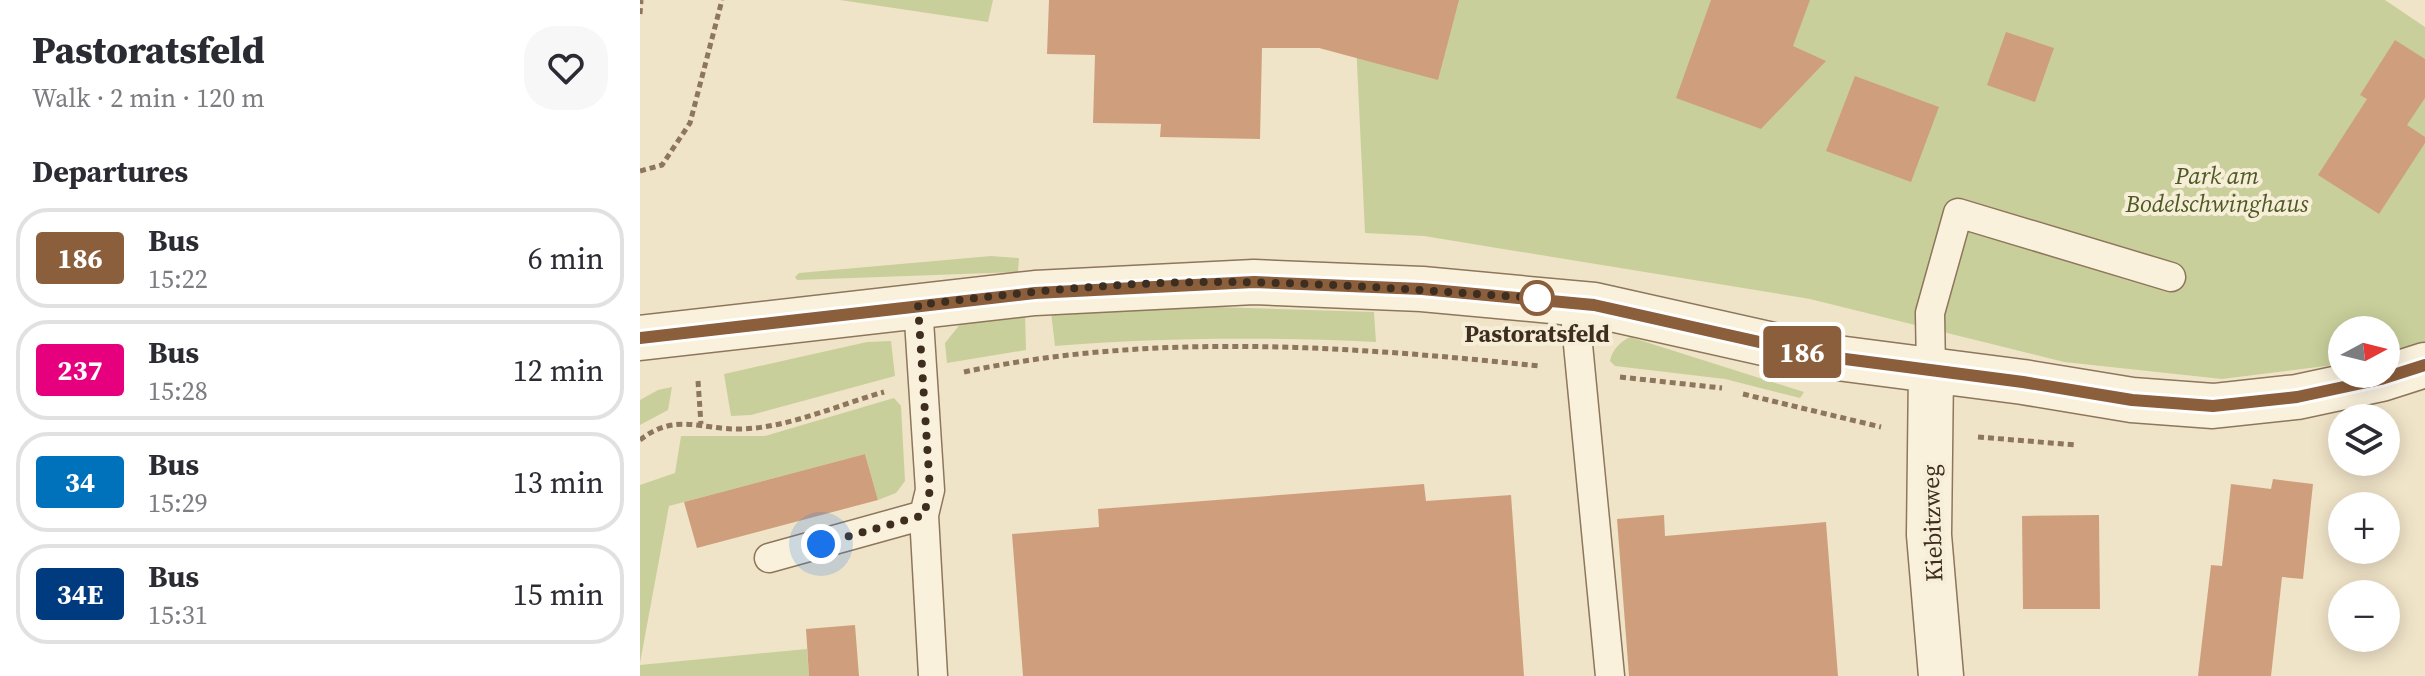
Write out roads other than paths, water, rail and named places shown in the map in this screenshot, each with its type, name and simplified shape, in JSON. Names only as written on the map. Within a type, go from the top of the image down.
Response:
[{"type":"street","points":[[640,338],[1035,293],[1212,282],[1422,289],[1574,303],[1666,319],[1822,356],[2132,400],[2213,406],[2297,397],[2381,379],[2425,365]]},
{"type":"street","name":"Kiebitzweg","points":[[1931,371],[1929,535],[1941,676]]},
{"type":"lane","points":[[1931,371],[1930,313],[1958,213],[2171,277]]},
{"type":"lane","points":[[1574,303],[1610,676]]},
{"type":"lane","points":[[918,305],[930,490],[924,515],[933,676]]},
{"type":"lane","points":[[769,558],[924,515]]},
{"type":"place","name":"Pastoratsfeld","points":[[1537,298]]},
{"type":"park label","name":"Park am Bodelschwinghaus","points":[[2217,189]]}]
